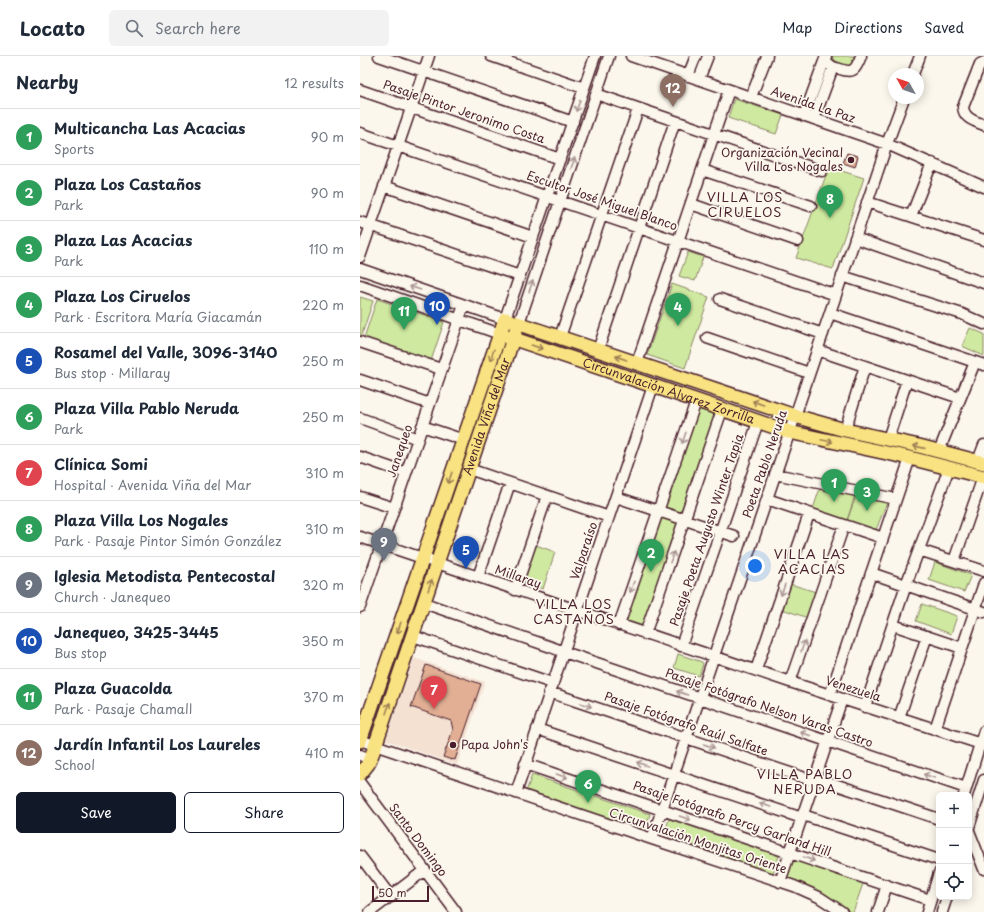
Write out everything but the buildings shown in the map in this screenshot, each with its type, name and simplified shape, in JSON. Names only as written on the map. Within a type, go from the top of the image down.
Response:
[{"type":"main road","name":"Circunvalación Álvarez Zorrilla","points":[[505,319],[795,416],[845,430],[981,462]]},
{"type":"main road","name":"Avenida Viña del Mar","points":[[360,741],[505,319]]},
{"type":"main road","name":"Avenida Viña del Mar","points":[[360,774],[364,769],[365,757],[375,745],[519,323]]},
{"type":"main road","name":"Circunvalación Álvarez Zorrilla","points":[[500,334],[789,432],[910,458],[983,477]]},
{"type":"street","points":[[379,56],[573,122]]},
{"type":"street","points":[[360,258],[429,56]]},
{"type":"street","points":[[491,56],[584,88]]},
{"type":"street","name":"Avenida Viña del Mar","points":[[505,319],[595,56]]},
{"type":"street","name":"Avenida Viña del Mar","points":[[519,323],[608,56]]},
{"type":"street","name":"Avenida La Paz","points":[[631,56],[887,144],[984,187]]},
{"type":"street","points":[[688,76],[696,56]]},
{"type":"street","points":[[699,79],[708,56]]},
{"type":"street","points":[[751,97],[767,56]]},
{"type":"street","points":[[826,56],[828,65],[847,72],[853,70],[857,66],[861,56]]},
{"type":"street","points":[[804,116],[826,56]]},
{"type":"street","points":[[915,68],[920,56]]},
{"type":"street","points":[[984,62],[980,64],[963,107],[963,113],[968,118],[984,125]]},
{"type":"street","points":[[814,119],[833,67]]},
{"type":"street","name":"Pasaje Pintor Jeronimo Costa","points":[[360,90],[560,159]]},
{"type":"street","points":[[637,363],[730,90]]},
{"type":"street","points":[[596,94],[822,171]]},
{"type":"street","name":"Poeta Pablo Neruda","points":[[652,840],[867,202],[902,104]]},
{"type":"street","points":[[560,337],[638,109]]},
{"type":"street","points":[[598,350],[675,121]]},
{"type":"street","name":"Escultor José Miguel Blanco","points":[[360,133],[836,294]]},
{"type":"street","points":[[911,216],[932,163]]},
{"type":"street","points":[[702,170],[811,206]]},
{"type":"street","points":[[384,186],[533,237]]},
{"type":"street","points":[[867,202],[984,240]]},
{"type":"street","points":[[691,204],[798,241]]},
{"type":"street","points":[[360,222],[520,276]]},
{"type":"street","points":[[855,238],[984,283]]},
{"type":"street","name":"Circunvalación Álvarez Zorrilla","points":[[360,269],[505,319]]},
{"type":"street","points":[[842,276],[962,314],[984,324]]},
{"type":"street","name":"Circunvalación Álvarez Zorrilla","points":[[360,285],[500,334]]},
{"type":"street","points":[[720,299],[823,334]]},
{"type":"street","name":"Janequeo","points":[[360,607],[365,578],[382,544],[464,305]]},
{"type":"street","points":[[830,313],[980,363],[960,398],[939,451]]},
{"type":"street","points":[[706,338],[810,373]]},
{"type":"street","points":[[360,342],[441,369]]},
{"type":"street","points":[[817,350],[960,398]]},
{"type":"street","points":[[845,430],[865,366]]},
{"type":"street","points":[[360,380],[430,404]]},
{"type":"street","points":[[888,439],[907,380]]},
{"type":"street","name":"Valparaíso","points":[[516,793],[653,386]]},
{"type":"street","points":[[620,625],[696,401]]},
{"type":"street","points":[[645,634],[722,410]]},
{"type":"street","points":[[360,418],[418,439]]},
{"type":"street","name":"Pasaje Poeta Augusto Winter Tapia","points":[[681,646],[758,422]]},
{"type":"street","points":[[422,426],[464,440]]},
{"type":"street","points":[[981,462],[984,445]]},
{"type":"street","points":[[360,457],[406,473]]},
{"type":"street","points":[[830,695],[910,458]]},
{"type":"street","points":[[865,707],[906,585],[948,468]]},
{"type":"street","points":[[469,469],[609,517]]},
{"type":"street","points":[[775,474],[896,499]]},
{"type":"street","points":[[954,561],[983,477]]},
{"type":"street","points":[[478,577],[510,483]]},
{"type":"street","points":[[515,590],[547,496]]},
{"type":"street","points":[[360,497],[394,508]]},
{"type":"street","points":[[616,497],[734,536]]},
{"type":"street","points":[[767,499],[883,538]]},
{"type":"street","points":[[756,670],[809,514]]},
{"type":"street","points":[[790,682],[844,525]]},
{"type":"street","name":"Millaray","points":[[360,537],[714,656]]},
{"type":"street","points":[[919,550],[984,570]]},
{"type":"street","points":[[871,573],[980,610]]},
{"type":"street","points":[[935,729],[962,648],[980,610],[984,583]]},
{"type":"street","name":"Pasaje Fotógrafo Nelson Varas Castro","points":[[424,603],[828,742],[965,792]]},
{"type":"street","points":[[893,625],[962,648]]},
{"type":"street","name":"Pasaje Fotógrafo Raúl Salfate","points":[[413,636],[686,738],[936,818]]},
{"type":"street","points":[[899,718],[927,636]]},
{"type":"street","name":"Venezuela","points":[[714,656],[865,707],[982,744]]},
{"type":"street","points":[[780,882],[842,699]]},
{"type":"street","points":[[537,729],[674,775],[936,859]]},
{"type":"street","points":[[965,792],[982,744],[984,731]]},
{"type":"street","name":"Circunvalación Monjitas Oriente","points":[[360,741],[807,891],[819,897],[839,911]]},
{"type":"street","name":"Pasaje Fotógrafo Percy Garland Hill","points":[[525,764],[930,900]]},
{"type":"street","points":[[972,818],[984,780]]},
{"type":"street","name":"Santo Domingo","points":[[360,783],[452,911]]},
{"type":"street","points":[[972,839],[984,869]]},
{"type":"street","points":[[360,856],[391,897]]},
{"type":"street","points":[[370,912],[424,870]]},
{"type":"street","points":[[927,912],[936,882]]},
{"type":"street","points":[[878,912],[887,885]]},
{"type":"street","points":[[942,912],[946,900]]},
{"type":"shaded area","points":[[414,658],[485,682],[457,765],[386,740]]},
{"type":"green space","points":[[832,56],[854,56],[852,63],[848,66],[836,62]]},
{"type":"green space","points":[[734,99],[783,115],[776,134],[728,118]]},
{"type":"green space","points":[[829,167],[864,178],[833,269],[796,258]]},
{"type":"green space","points":[[688,252],[703,257],[695,281],[679,276]]},
{"type":"green space","points":[[672,284],[709,297],[685,368],[647,355]]},
{"type":"green space","points":[[360,297],[373,301],[361,337],[360,337]]},
{"type":"green space","points":[[377,299],[444,322],[431,361],[364,338]]},
{"type":"green space","points":[[970,328],[984,334],[984,356],[962,346]]},
{"type":"green space","points":[[698,408],[715,413],[681,512],[664,507]]},
{"type":"green space","points":[[820,488],[855,496],[847,520],[813,509]]},
{"type":"green space","points":[[856,496],[887,502],[876,530],[847,521]]},
{"type":"green space","points":[[659,516],[679,522],[644,627],[624,621]]},
{"type":"green space","points":[[536,545],[555,552],[543,589],[523,582]]},
{"type":"green space","points":[[935,562],[971,575],[964,592],[929,580]]},
{"type":"green space","points":[[790,584],[816,592],[808,618],[782,609]]},
{"type":"green space","points":[[922,604],[957,616],[951,634],[916,621]]},
{"type":"green space","points":[[678,654],[702,662],[703,664],[699,676],[674,668]]},
{"type":"green space","points":[[532,775],[650,814],[645,831],[526,792]]},
{"type":"green space","points":[[669,819],[779,856],[773,873],[664,835]]},
{"type":"green space","points":[[793,855],[864,881],[853,912],[850,912],[825,894],[784,879]]},
{"type":"place","name":"Jardín Infantil Los Laureles","points":[[673,107]]},
{"type":"place","name":"Organización Vecinal Villa Los Nogales","points":[[851,160]]},
{"type":"place","name":"Plaza Villa Los Nogales","points":[[830,218]]},
{"type":"place","name":"Janequeo, 3425-3445","points":[[437,325]]},
{"type":"place","name":"Plaza Los Ciruelos","points":[[678,326]]},
{"type":"place","name":"Plaza Guacolda","points":[[404,330]]},
{"type":"place","name":"Multicancha Las Acacias","points":[[834,502]]},
{"type":"place","name":"Plaza Las Acacias","points":[[867,511]]},
{"type":"place","name":"Iglesia Metodista Pentecostal","points":[[384,561]]},
{"type":"place","name":"Rosamel del Valle, 3096-3140","points":[[466,569]]},
{"type":"place","name":"Plaza Los Castaños","points":[[651,572]]},
{"type":"place","name":"Clínica Somi","points":[[434,709]]},
{"type":"place","name":"Papa John's","points":[[453,745]]},
{"type":"place","name":"Plaza Villa Pablo Neruda","points":[[588,803]]},
{"type":"district","name":"VILLA LOS CIRUELOS","points":[[745,204]]},
{"type":"district","name":"VILLA LAS ACACIAS","points":[[812,562]]},
{"type":"district","name":"VILLA LOS CASTAÑOS","points":[[574,612]]},
{"type":"district","name":"VILLA PABLO NERUDA","points":[[805,782]]}]
